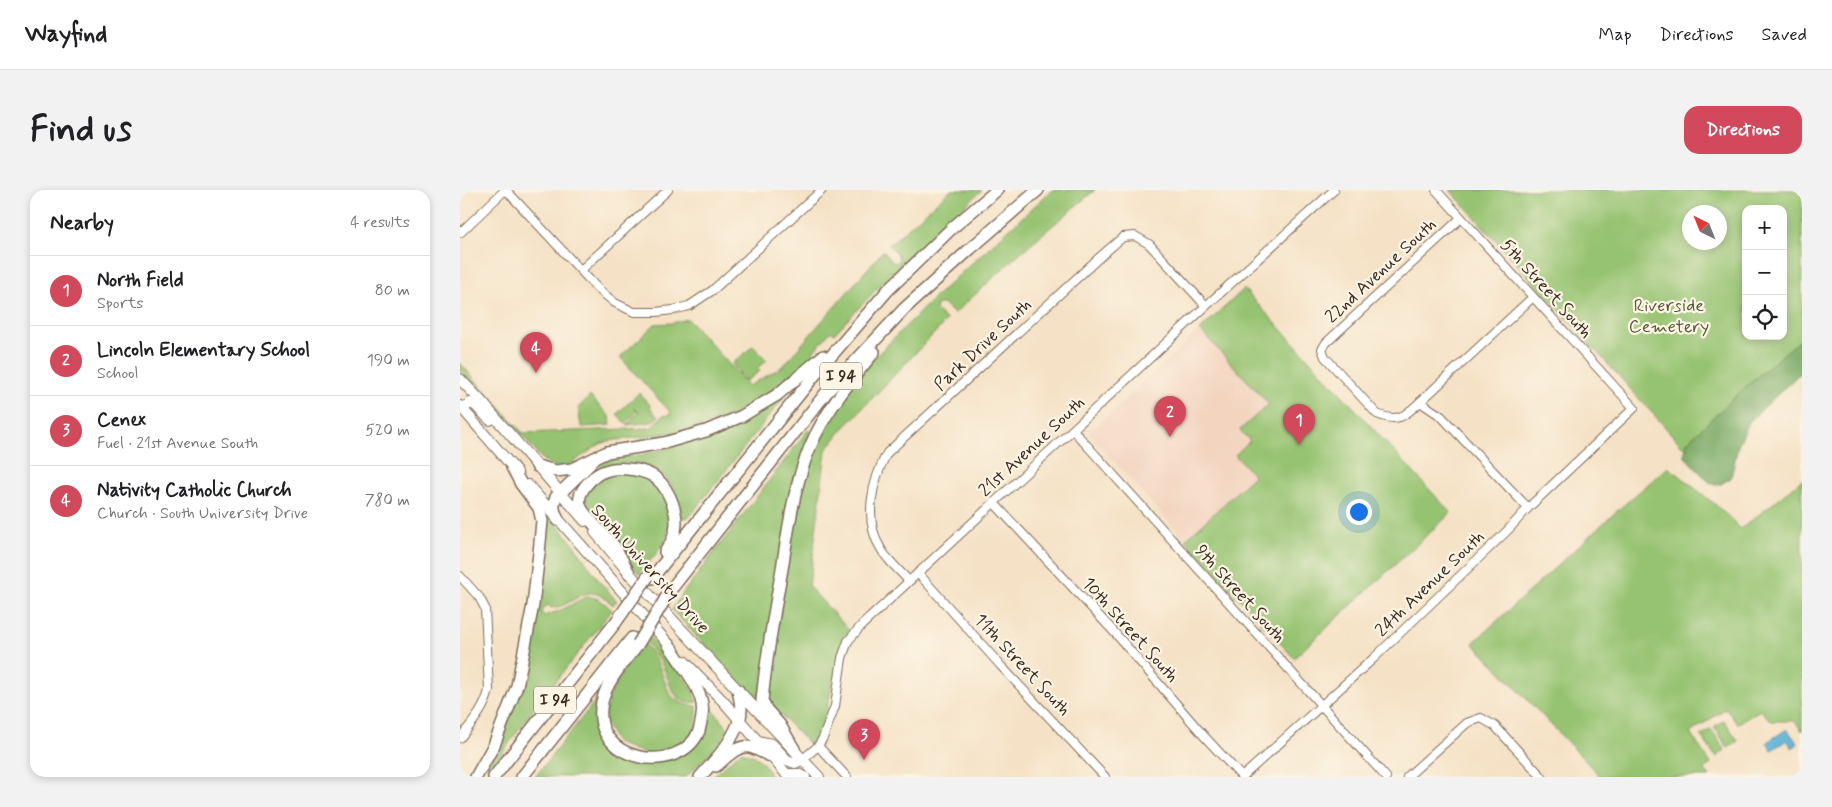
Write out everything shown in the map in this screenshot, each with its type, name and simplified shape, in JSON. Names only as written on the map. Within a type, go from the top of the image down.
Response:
[{"type":"highway","name":"I 94","points":[[494,777],[651,577],[808,383],[895,283],[951,229],[998,190]]},
{"type":"highway","name":"I 94","points":[[522,777],[635,641],[672,588],[826,393],[904,309],[1038,190]]},
{"type":"highway","points":[[794,749],[780,725],[766,709],[762,701],[770,637],[800,475],[815,436],[841,391],[929,287]]},
{"type":"highway","points":[[537,466],[556,471],[572,469],[607,452],[664,443],[706,431],[742,416],[777,395],[851,333]]},
{"type":"highway","points":[[558,520],[553,503],[560,492],[596,458]]},
{"type":"highway","points":[[476,777],[494,745],[517,686],[533,605],[542,521],[539,508],[521,484],[512,467]]},
{"type":"highway","points":[[629,573],[614,546],[581,507],[579,498],[582,490],[592,478],[607,469],[624,468],[643,471],[655,477],[665,488],[672,502],[676,523],[671,543],[651,577]]},
{"type":"highway","points":[[635,641],[608,686],[602,700],[600,714],[601,726],[616,748],[628,757],[642,763],[669,762],[686,751],[696,738],[702,720],[702,704],[693,682],[669,645]]},
{"type":"highway","points":[[701,777],[726,745],[740,720],[741,706],[738,690]]},
{"type":"highway","points":[[701,777],[739,748],[752,747],[771,756]]},
{"type":"main road","name":"South University Drive","points":[[460,379],[629,573],[819,777]]},
{"type":"main road","points":[[461,408],[470,404],[475,405],[537,466]]},
{"type":"main road","name":"South University Drive","points":[[461,408],[669,645],[740,720],[786,776]]},
{"type":"main road","points":[[757,741],[772,744],[787,760],[795,763],[804,759]]},
{"type":"main road","points":[[786,776],[798,774],[805,777]]},
{"type":"street","points":[[460,233],[506,190],[598,289],[615,303],[634,312],[673,310],[689,306],[713,290],[822,190]]},
{"type":"street","points":[[581,270],[668,190]]},
{"type":"street","name":"21st Avenue South","points":[[804,759],[818,746],[823,738],[835,706],[842,658],[848,642],[862,625],[1334,190]]},
{"type":"street","name":"5th Street South","points":[[1436,190],[1634,408]]},
{"type":"street","name":"22nd Avenue South","points":[[1420,402],[1408,414],[1399,418],[1388,418],[1377,414],[1354,391],[1325,357],[1322,350],[1340,329],[1461,218]]},
{"type":"street","name":"Park Drive South","points":[[909,581],[881,550],[874,533],[870,503],[881,465],[888,453],[1123,237],[1135,236],[1149,244],[1206,306]]},
{"type":"street","points":[[1528,508],[1441,416],[1420,402],[1533,297]]},
{"type":"street","name":"24th Avenue South","points":[[1242,777],[1508,530],[1528,508],[1634,408]]},
{"type":"street","name":"9th Street South","points":[[1073,430],[1386,777]]},
{"type":"street","name":"10th Street South","points":[[994,503],[1115,633],[1242,777]]},
{"type":"street","name":"11th Street South","points":[[918,573],[1001,666],[1105,777]]},
{"type":"street","points":[[460,576],[479,597],[485,608],[489,690],[487,701],[460,738]]},
{"type":"street","points":[[1407,777],[1467,723],[1481,718],[1495,726],[1542,777]]},
{"type":"street","points":[[818,746],[848,777]]},
{"type":"shaded area","points":[[1200,330],[1269,404],[1241,430],[1250,441],[1254,476],[1185,540],[1089,433]]},
{"type":"green space","points":[[951,190],[982,190],[889,276],[834,334],[831,331],[813,352],[816,355],[804,367],[776,389],[745,409],[712,423],[674,432],[609,441],[600,444],[569,465],[556,467],[543,460],[521,434],[460,371],[460,363],[523,433],[651,428],[662,416],[672,414],[620,357],[655,324],[672,323],[688,319],[749,386],[783,366],[883,251],[892,262],[896,263],[899,260],[898,255],[889,245]]},
{"type":"green space","points":[[1052,190],[1095,190],[1021,252],[954,314],[944,304],[937,304],[936,310],[947,320],[841,431],[826,450],[809,587],[849,630],[839,650],[826,713],[816,738],[809,744],[773,707],[767,692],[790,542],[800,491],[818,439],[843,395],[877,355],[937,295]]},
{"type":"green space","name":"Riverside Cemetery","points":[[1450,190],[1802,190],[1802,361],[1684,448]]},
{"type":"green space","points":[[1244,289],[1451,513],[1294,658],[1185,540],[1254,476],[1235,455],[1250,441],[1240,430],[1269,404],[1200,330]]},
{"type":"green space","points":[[1802,338],[1802,374],[1799,374],[1749,422],[1738,446],[1731,478],[1721,484],[1711,484],[1684,456],[1687,442],[1743,389]]},
{"type":"green space","points":[[753,346],[767,360],[757,368],[760,371],[746,381],[732,364]]},
{"type":"green space","points":[[639,393],[658,417],[652,422],[627,425],[639,412],[635,408],[637,412],[625,423],[617,414]]},
{"type":"green space","points":[[782,395],[784,397],[689,517],[682,518],[679,502],[673,488],[666,478],[656,470],[644,465],[631,463],[601,468],[598,465],[621,457],[658,451],[691,440],[737,419]]},
{"type":"green space","points":[[590,396],[610,417],[611,425],[581,426],[578,408]]},
{"type":"green space","points":[[808,430],[811,432],[758,699],[756,700],[672,610]]},
{"type":"green space","points":[[1668,467],[1716,505],[1741,529],[1802,480],[1802,731],[1795,721],[1772,721],[1760,710],[1737,724],[1726,708],[1690,733],[1711,764],[1704,769],[1710,777],[1601,777],[1473,643],[1618,510]]},
{"type":"green space","points":[[620,472],[640,476],[654,484],[660,490],[668,506],[669,523],[665,540],[639,574],[587,507],[585,500],[587,493],[594,484]]},
{"type":"green space","points":[[544,510],[572,542],[600,582],[617,601],[613,605],[595,593],[588,593],[560,606],[551,608],[548,605],[543,609],[542,613],[545,616],[582,599],[593,597],[612,610],[526,719],[491,769],[487,767],[515,700],[531,649]]},
{"type":"green space","points":[[650,637],[690,685],[697,702],[683,701],[674,693],[664,669],[646,642]]},
{"type":"green space","points":[[644,644],[655,658],[673,698],[687,705],[697,706],[695,727],[688,740],[657,758],[616,743],[606,721],[608,702],[612,691],[624,670]]},
{"type":"green space","points":[[599,696],[596,721],[603,739],[616,752],[634,759],[654,761],[674,757],[691,748],[703,735],[707,717],[706,705],[709,705],[728,730],[720,742],[686,777],[535,777]]},
{"type":"green space","points":[[1724,720],[1738,741],[1728,748],[1714,727]]},
{"type":"green space","points":[[1711,729],[1725,750],[1716,757],[1701,736]]},
{"type":"green space","points":[[743,751],[761,761],[767,768],[770,777],[712,777],[738,754]]},
{"type":"water","points":[[1787,729],[1798,744],[1792,748],[1787,740],[1772,750],[1767,742]]},
{"type":"place","name":"Nativity Catholic Church","points":[[536,373]]},
{"type":"place","name":"Lincoln Elementary School","points":[[1170,437]]},
{"type":"place","name":"North Field","points":[[1299,445]]},
{"type":"place","name":"Cenex","points":[[864,760]]}]
